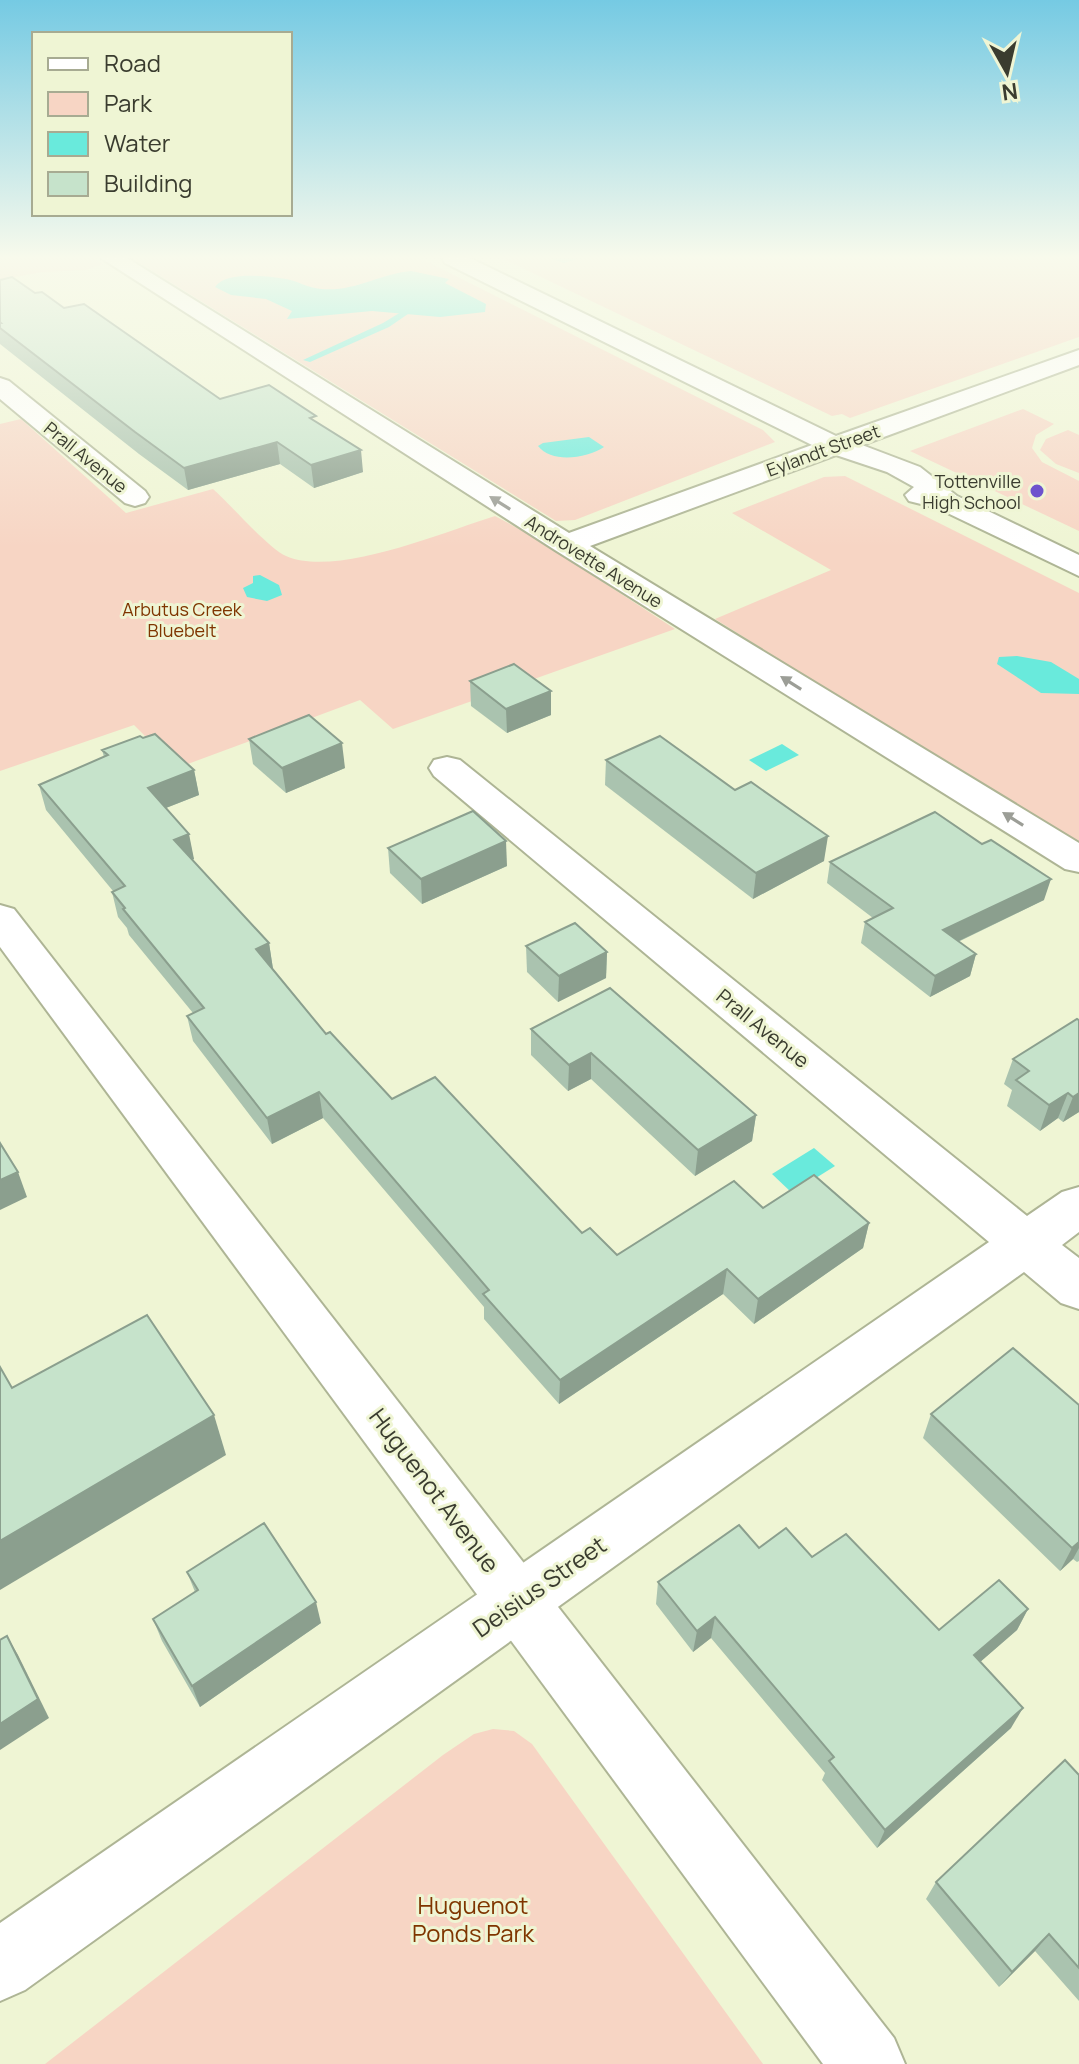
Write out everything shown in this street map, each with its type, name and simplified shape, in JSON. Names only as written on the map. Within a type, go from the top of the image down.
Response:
[{"type":"street","name":"Androvette Avenue","points":[[265,354],[1079,860]]},
{"type":"street","points":[[649,354],[835,446],[854,465],[912,494],[947,502],[1079,567]]},
{"type":"street","name":"Eylandt Street","points":[[566,544],[1079,357]]},
{"type":"street","name":"Prall Avenue","points":[[0,386],[135,497]]},
{"type":"street","name":"Prall Avenue","points":[[447,768],[1079,1288]]},
{"type":"street","name":"Huguenot Avenue","points":[[0,918],[868,2064]]},
{"type":"street","name":"Deisius Street","points":[[0,1965],[1079,1206]]},
{"type":"green space","points":[[287,354],[612,354],[763,430],[775,442],[575,520],[556,521]]},
{"type":"green space","points":[[703,354],[1030,354],[850,418],[842,414],[832,416]]},
{"type":"green space","name":"Tottenville High School","points":[[1023,409],[1054,424],[1036,435],[1032,448],[1042,462],[1079,481],[1079,531],[910,451]]},
{"type":"green space","name":"Arbutus Creek Bluebelt","points":[[21,419],[126,513],[213,489],[278,551],[307,561],[332,561],[390,550],[495,516],[534,537],[675,629],[393,729],[360,700],[177,768],[134,725],[0,771],[0,424]]},
{"type":"green space","points":[[1068,430],[1079,435],[1079,473],[1056,464],[1040,450],[1046,439]]},
{"type":"green space","points":[[845,476],[1079,593],[1079,848],[715,619],[831,570],[732,513],[824,477]]},
{"type":"green space","name":"Huguenot Ponds Park","points":[[493,1729],[514,1731],[532,1744],[763,2064],[45,2064],[443,1755],[474,1734]]},
{"type":"water","points":[[589,437],[604,447],[588,454],[561,457],[544,452],[538,446],[543,443]]},
{"type":"water","points":[[260,575],[279,585],[282,595],[267,601],[247,597],[243,588],[253,583],[253,576]]},
{"type":"water","points":[[1017,656],[1051,662],[1079,679],[1079,694],[1041,693],[997,664],[999,657]]},
{"type":"water","points":[[782,744],[799,755],[766,771],[749,760]]},
{"type":"water","points":[[814,1148],[835,1166],[792,1193],[772,1174]]},
{"type":"building","points":[[34,354],[156,354],[220,399],[269,385],[316,416],[310,418],[361,450],[311,465],[277,442],[184,468]]},
{"type":"building","points":[[514,664],[551,691],[506,709],[470,681]]},
{"type":"building","points":[[309,715],[342,743],[282,768],[249,739]]},
{"type":"building","points":[[155,734],[194,770],[148,788],[189,834],[174,840],[269,943],[256,949],[326,1034],[330,1032],[392,1099],[435,1077],[582,1233],[590,1228],[617,1255],[734,1181],[763,1208],[814,1175],[869,1223],[758,1299],[727,1269],[560,1380],[483,1294],[489,1290],[319,1092],[267,1118],[187,1016],[204,1008],[112,892],[125,886],[39,785],[108,755],[102,750],[140,736]]},
{"type":"building","points":[[660,736],[735,790],[751,782],[828,836],[756,873],[606,760]]},
{"type":"building","points":[[473,811],[506,841],[421,879],[388,848]]},
{"type":"building","points":[[935,812],[982,844],[991,840],[1051,879],[943,930],[976,954],[935,976],[865,922],[893,908],[830,862]]},
{"type":"building","points":[[575,923],[607,952],[559,976],[526,946]]},
{"type":"building","points":[[610,988],[756,1115],[698,1150],[591,1053],[569,1065],[531,1029]]},
{"type":"building","points":[[1077,1019],[1079,1093],[1073,1097],[1068,1093],[1049,1105],[1016,1080],[1029,1071],[1013,1059]]},
{"type":"building","points":[[0,1143],[18,1172],[0,1180]]},
{"type":"building","points":[[147,1315],[214,1415],[0,1541],[0,1367],[12,1388]]},
{"type":"building","points":[[1013,1348],[1079,1405],[1079,1542],[1072,1548],[931,1414]]},
{"type":"building","points":[[264,1523],[316,1602],[192,1686],[153,1619],[198,1590],[187,1572]]},
{"type":"building","points":[[739,1525],[759,1548],[786,1528],[812,1557],[846,1534],[939,1630],[999,1580],[1028,1609],[974,1655],[1023,1708],[885,1830],[829,1761],[834,1757],[715,1617],[697,1631],[658,1582]]},
{"type":"building","points":[[7,1636],[38,1699],[0,1724],[0,1640]]},
{"type":"building","points":[[1065,1760],[1079,1775],[1079,1968],[1049,1934],[1012,1972],[936,1882]]},
{"type":"waterway","points":[[307,360],[320,354]]},
{"type":"place","name":"Tottenville High School","points":[[1037,491]]}]
